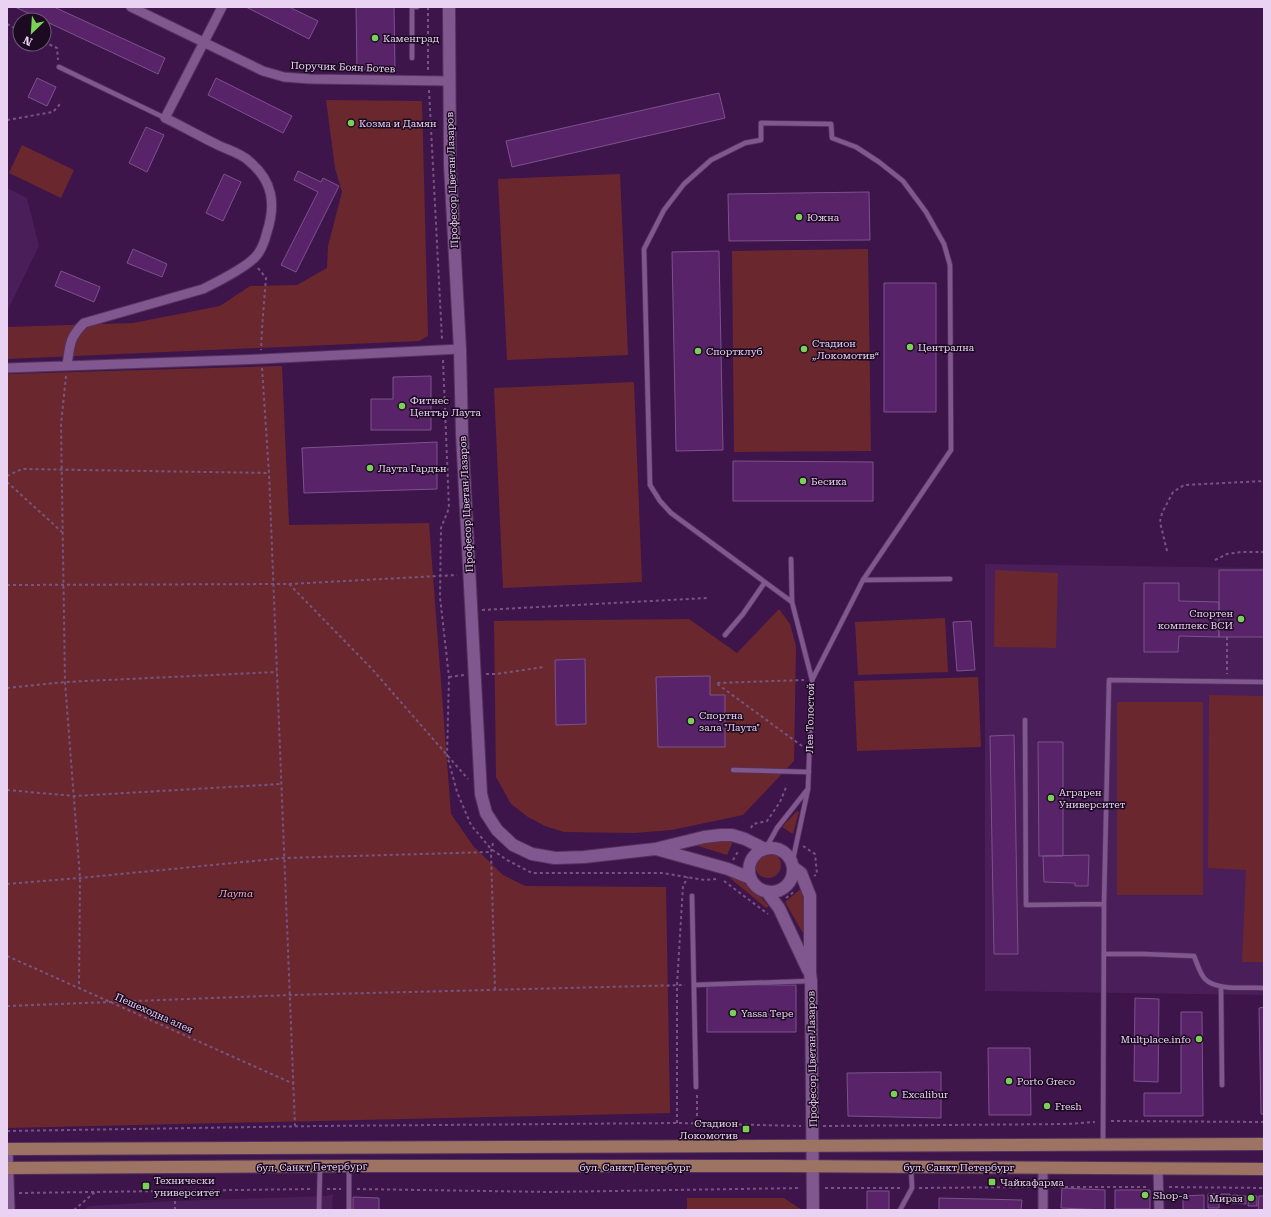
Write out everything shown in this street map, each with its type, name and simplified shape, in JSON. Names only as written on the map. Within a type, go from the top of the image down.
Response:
[{"type":"main road","name":"бул. Санкт Петербург","points":[[7,1149],[1264,1144]]},
{"type":"main road","name":"бул. Санкт Петербург","points":[[8,1168],[813,1166],[1264,1169]]},
{"type":"street","name":"Поручик Боян Ботев","points":[[131,7],[262,71],[284,76],[310,79],[449,81]]},
{"type":"street","points":[[67,365],[71,339],[84,323],[203,289],[220,281],[252,260],[258,254],[265,238],[271,220],[272,204],[270,190],[262,174],[248,160],[165,118],[222,7]]},
{"type":"street","name":"Професор Цветан Лазаров","points":[[449,7],[450,165],[460,349],[462,434],[481,794],[486,813],[497,830],[513,845],[532,854],[555,858],[584,857],[655,849],[722,834],[745,839],[766,848]]},
{"type":"street","points":[[7,368],[261,359],[460,349]]},
{"type":"street","points":[[766,848],[779,850],[785,853],[792,865],[793,874],[791,880],[781,890],[767,892],[757,887],[750,878],[749,872],[751,860],[754,855],[766,848]]},
{"type":"street","name":"Професор Цветан Лазаров","points":[[655,849],[728,869],[750,878]]},
{"type":"street","name":"Професор Цветан Лазаров","points":[[792,865],[801,873],[806,882],[810,896],[812,1146]]},
{"type":"street","name":"Професор Цветан Лазаров","points":[[767,892],[779,908],[810,977]]},
{"type":"street","points":[[812,1146],[813,1210]]},
{"type":"street","points":[[7,1149],[10,1210]]},
{"type":"street","points":[[1043,1210],[1044,1168]]},
{"type":"street","points":[[1158,1168],[1159,1210]]},
{"type":"lane","points":[[412,58],[412,7],[417,7]]},
{"type":"lane","points":[[58,67],[165,118]]},
{"type":"lane","points":[[792,602],[671,513],[660,501],[650,485],[644,249],[664,210],[684,184],[711,160],[746,143],[760,140],[761,123],[831,124],[832,138],[856,147],[879,162],[903,182],[926,212],[944,244],[950,265],[951,450],[863,580],[812,680]]},
{"type":"lane","name":"Лев Толостой","points":[[791,559],[792,602],[812,680],[808,789],[792,865]]},
{"type":"lane","points":[[863,580],[950,579]]},
{"type":"lane","points":[[725,635],[743,614],[765,582]]},
{"type":"lane","points":[[1103,1144],[1104,904],[1110,680],[1264,682]]},
{"type":"lane","points":[[1025,720],[1026,905],[1104,904]]},
{"type":"lane","points":[[733,770],[809,772]]},
{"type":"lane","points":[[766,848],[777,828],[808,789]]},
{"type":"lane","points":[[692,896],[696,1088]]},
{"type":"lane","points":[[1104,954],[1194,956],[1204,978],[1211,984],[1221,987],[1264,988]]},
{"type":"lane","points":[[694,984],[810,977]]},
{"type":"lane","points":[[1221,987],[1222,1085]]},
{"type":"lane","points":[[349,1166],[349,1210]]},
{"type":"lane","points":[[319,1210],[320,1167]]},
{"type":"lane","points":[[900,1210],[912,1188],[910,1167]]},
{"type":"path","points":[[52,46],[57,48],[58,67]]},
{"type":"path","points":[[7,120],[53,112],[60,104]]},
{"type":"path","points":[[252,260],[266,278],[261,359],[269,473],[295,1126]]},
{"type":"path","points":[[67,365],[61,424],[63,585],[65,682],[80,878],[79,988]]},
{"type":"path","points":[[7,476],[22,469],[269,473]]},
{"type":"path","points":[[1167,552],[1160,522],[1162,513],[1173,492],[1184,485],[1264,481]]},
{"type":"path","points":[[7,482],[62,532]]},
{"type":"path","points":[[1215,560],[1227,554],[1241,552],[1264,552]]},
{"type":"path","points":[[7,585],[288,584],[469,574]]},
{"type":"path","points":[[288,584],[372,669],[481,794]]},
{"type":"path","points":[[471,610],[707,598]]},
{"type":"path","points":[[1227,637],[1228,681]]},
{"type":"path","points":[[449,677],[474,674],[496,674],[544,667]]},
{"type":"path","points":[[7,688],[65,682],[277,672]]},
{"type":"path","points":[[810,751],[716,683],[812,680]]},
{"type":"path","points":[[7,790],[74,796],[281,784]]},
{"type":"path","points":[[767,821],[777,828]]},
{"type":"path","points":[[720,879],[751,900],[768,915],[779,908],[783,901],[817,874],[815,854],[797,842]]},
{"type":"path","points":[[7,884],[284,858],[491,852],[496,989]]},
{"type":"path","points":[[677,1123],[677,985],[683,886],[688,877]]},
{"type":"path","name":"Пешеходна алея","points":[[7,956],[294,1084]]},
{"type":"path","points":[[7,1006],[290,995],[694,984]]},
{"type":"path","points":[[696,1088],[698,1123]]},
{"type":"path","points":[[7,1131],[295,1126],[677,1123],[813,1126],[1067,1124],[1104,1121],[1264,1122]]},
{"type":"path","points":[[9,1194],[349,1188],[549,1192],[813,1188],[1264,1188]]},
{"type":"path","points":[[74,1210],[95,1192]]},
{"type":"path","points":[[175,1201],[175,1210]]},
{"type":"shaded area","points":[[7,188],[27,198],[39,246],[7,312]]},
{"type":"shaded area","name":"Аграрен Университет","points":[[985,564],[1264,568],[1264,995],[985,991]]},
{"type":"shaded area","points":[[333,1194],[332,1210],[83,1210],[89,1206],[175,1201],[327,1196]]},
{"type":"green space","points":[[326,100],[422,101],[428,336],[419,341],[7,359],[7,327],[133,323],[220,306],[250,286],[297,285],[327,268],[328,246],[342,192],[335,168]]},
{"type":"green space","points":[[22,145],[74,170],[61,198],[9,173]]},
{"type":"green space","points":[[620,174],[628,355],[507,360],[498,179]]},
{"type":"green space","points":[[868,249],[871,451],[734,452],[732,251]]},
{"type":"green space","name":"Лаута","points":[[282,366],[289,525],[429,523],[451,814],[474,847],[503,875],[525,886],[666,887],[670,1113],[7,1128],[7,374]]},
{"type":"green space","points":[[634,382],[642,582],[503,588],[494,388]]},
{"type":"green space","points":[[995,570],[1058,573],[1056,648],[994,647]]},
{"type":"green space","points":[[779,609],[790,624],[796,646],[794,761],[743,815],[672,830],[634,833],[564,832],[545,826],[528,817],[511,804],[496,777],[494,621],[689,619],[737,653]]},
{"type":"green space","points":[[945,618],[948,672],[858,675],[855,622]]},
{"type":"green space","points":[[978,677],[981,747],[857,751],[854,681]]},
{"type":"green space","points":[[1209,695],[1264,696],[1264,962],[1242,962],[1246,870],[1208,868]]},
{"type":"green space","points":[[1117,702],[1203,702],[1203,895],[1117,895]]},
{"type":"green space","points":[[797,811],[799,812],[793,834],[782,827]]},
{"type":"green space","points":[[734,839],[727,855],[695,845],[696,842]]},
{"type":"green space","points":[[768,852],[777,856],[781,865],[777,874],[768,878],[759,874],[755,865],[759,856]]},
{"type":"green space","points":[[730,872],[754,890],[769,906],[766,908],[730,878]]},
{"type":"green space","points":[[802,888],[805,930],[803,933],[785,902]]},
{"type":"green space","points":[[687,1198],[784,1198],[802,1210],[687,1210]]},
{"type":"building","points":[[15,7],[54,7],[165,58],[158,74],[52,24],[52,12],[26,12]]},
{"type":"building","points":[[246,7],[289,7],[318,21],[309,39]]},
{"type":"building","name":"Каменград","points":[[356,7],[394,7],[395,70],[357,70]]},
{"type":"building","points":[[37,78],[56,87],[47,106],[28,97]]},
{"type":"building","points":[[216,78],[292,116],[283,133],[208,95]]},
{"type":"building","points":[[719,93],[725,118],[512,167],[506,141]]},
{"type":"building","points":[[146,127],[164,135],[147,172],[129,163]]},
{"type":"building","points":[[298,171],[321,182],[323,178],[339,186],[296,272],[281,265],[318,192],[294,180]]},
{"type":"building","points":[[224,174],[241,182],[223,221],[206,213]]},
{"type":"building","name":"Южна","points":[[869,192],[870,240],[729,241],[728,194]]},
{"type":"building","points":[[133,249],[167,264],[162,277],[127,263]]},
{"type":"building","name":"Спортклуб","points":[[719,251],[723,450],[676,451],[672,252]]},
{"type":"building","points":[[61,271],[100,287],[94,302],[55,286]]},
{"type":"building","name":"Централна","points":[[884,283],[936,283],[936,412],[884,412]]},
{"type":"building","points":[[431,376],[431,430],[371,430],[371,399],[393,399],[393,377]]},
{"type":"building","name":"Лаута Гардън","points":[[437,442],[437,489],[304,493],[302,448]]},
{"type":"building","name":"Бесика","points":[[733,461],[873,462],[873,501],[733,501]]},
{"type":"building","name":"Спортен комплекс ВСИ","points":[[1219,570],[1264,570],[1264,637],[1219,637]]},
{"type":"building","points":[[1144,583],[1179,583],[1179,601],[1219,602],[1219,637],[1179,636],[1178,652],[1144,652]]},
{"type":"building","points":[[971,621],[975,670],[957,671],[953,622]]},
{"type":"building","points":[[585,659],[586,724],[556,725],[555,660]]},
{"type":"building","name":"Спортна зала \"Лаута\"","points":[[710,676],[710,695],[725,695],[725,747],[658,747],[656,677]]},
{"type":"building","points":[[1014,735],[1018,954],[994,954],[990,736]]},
{"type":"building","points":[[1038,742],[1063,742],[1063,856],[1039,856]]},
{"type":"building","points":[[1089,855],[1088,886],[1075,886],[1075,883],[1044,882],[1043,856]]},
{"type":"building","points":[[707,985],[796,985],[796,1032],[707,1032]]},
{"type":"building","points":[[1135,998],[1159,999],[1158,1082],[1134,1081]]},
{"type":"building","points":[[1264,1007],[1264,1114],[1261,1114],[1259,1008]]},
{"type":"building","points":[[1181,1012],[1202,1012],[1203,1116],[1144,1116],[1144,1093],[1181,1093]]},
{"type":"building","name":"Porto Greco","points":[[988,1048],[1030,1048],[1031,1115],[989,1115]]},
{"type":"building","name":"Excalibur","points":[[941,1072],[941,1118],[848,1116],[847,1073]]},
{"type":"building","points":[[1062,1188],[1105,1190],[1105,1210],[1061,1208]]},
{"type":"building","points":[[1115,1190],[1150,1190],[1150,1209],[1115,1209]]},
{"type":"building","points":[[867,1191],[889,1191],[889,1210],[867,1210]]},
{"type":"building","points":[[1208,1194],[1219,1194],[1219,1208],[1208,1208]]},
{"type":"building","points":[[1221,1194],[1230,1194],[1230,1202],[1221,1202]]},
{"type":"building","points":[[1204,1195],[1204,1210],[1183,1210],[1183,1196]]},
{"type":"building","points":[[1233,1195],[1246,1196],[1246,1204],[1232,1203]]},
{"type":"building","points":[[1249,1196],[1257,1196],[1257,1206],[1248,1206]]},
{"type":"building","points":[[1259,1196],[1264,1196],[1264,1210],[1258,1210]]},
{"type":"building","points":[[353,1197],[379,1198],[379,1210],[353,1210]]},
{"type":"building","points":[[939,1198],[1022,1200],[1021,1210],[939,1210]]},
{"type":"place","name":"Каменград","points":[[375,38]]},
{"type":"place","name":"Козма и Дамян","points":[[351,123]]},
{"type":"place","name":"Южна","points":[[799,217]]},
{"type":"place","name":"Централна","points":[[910,347]]},
{"type":"place","name":"Стадион „Локомотив“","points":[[804,349]]},
{"type":"place","name":"Спортклуб","points":[[698,351]]},
{"type":"place","name":"Фитнес Център Лаута","points":[[402,406]]},
{"type":"place","name":"Лаута Гардън","points":[[370,468]]},
{"type":"place","name":"Бесика","points":[[803,481]]},
{"type":"place","name":"Спортен комплекс ВСИ","points":[[1241,619]]},
{"type":"place","name":"Спортна зала \"Лаута\"","points":[[691,721]]},
{"type":"place","name":"Аграрен Университет","points":[[1051,798]]},
{"type":"place","name":"Yassa Tepe","points":[[733,1013]]},
{"type":"place","name":"Multplace.info","points":[[1199,1039]]},
{"type":"place","name":"Porto Greco","points":[[1009,1081]]},
{"type":"place","name":"Excalibur","points":[[894,1094]]},
{"type":"place","name":"Fresh","points":[[1047,1106]]},
{"type":"place","name":"Стадион Локомотив","points":[[746,1129]]},
{"type":"place","name":"Чайкафарма","points":[[992,1182]]},
{"type":"place","name":"Технически университет","points":[[146,1186]]},
{"type":"place","name":"Shop-a","points":[[1145,1195]]},
{"type":"place","name":"Мирая","points":[[1251,1198]]}]
